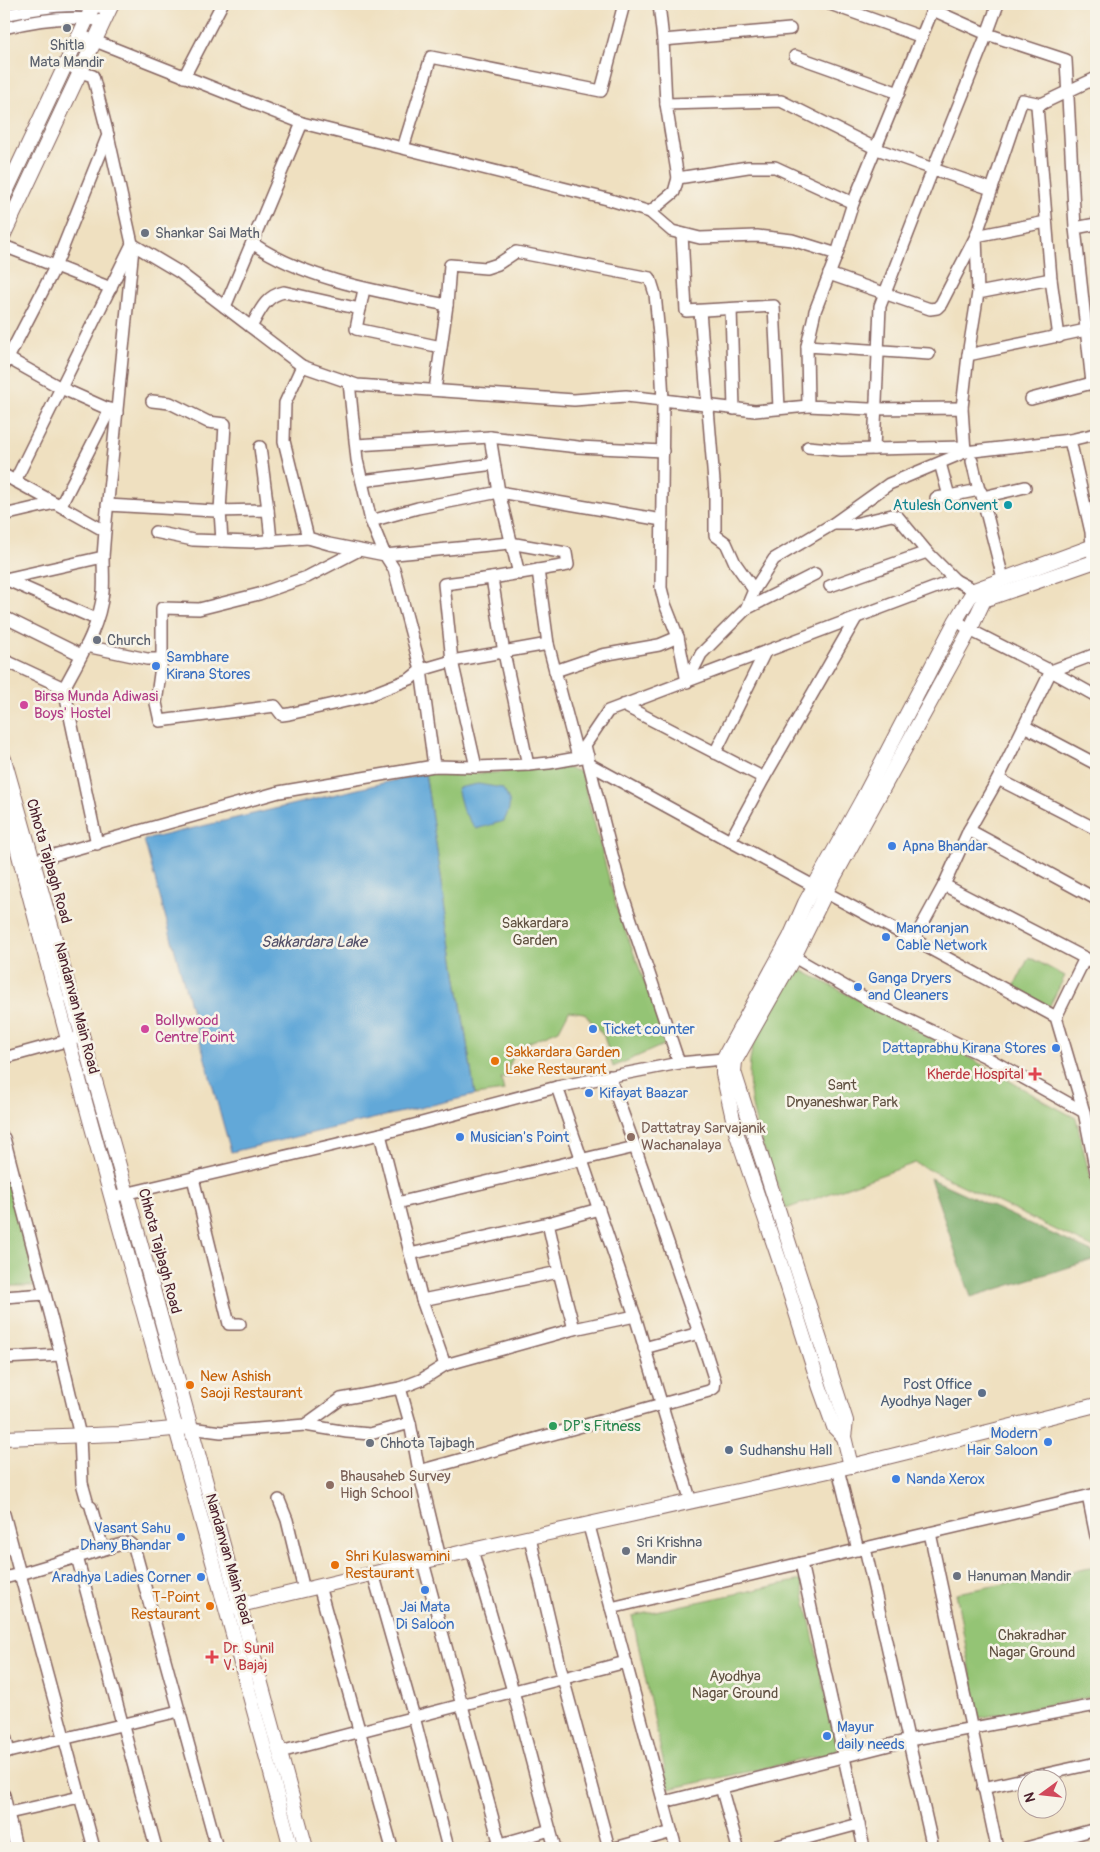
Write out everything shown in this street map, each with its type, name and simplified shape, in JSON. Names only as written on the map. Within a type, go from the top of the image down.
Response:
[{"type":"main road","points":[[4,196],[93,4]]},
{"type":"main road","points":[[4,234],[109,11]]},
{"type":"main road","points":[[40,118],[56,125]]},
{"type":"main road","points":[[763,998],[794,957],[820,889],[956,620],[979,595],[1003,578],[1072,555],[1094,545]]},
{"type":"main road","points":[[979,595],[1095,561]]},
{"type":"main road","points":[[845,1468],[844,1437],[846,1421],[778,1235],[734,1072],[729,1060],[763,998],[805,903],[820,889],[970,630],[979,595]]},
{"type":"main road","name":"Chhota Tajbagh Road","points":[[4,759],[27,862],[82,1037],[128,1194],[198,1452],[233,1607]]},
{"type":"main road","name":"Nandanvan Main Road","points":[[4,797],[8,832],[27,862],[68,1040],[112,1198]]},
{"type":"main road","points":[[112,1198],[176,1429]]},
{"type":"main road","points":[[233,1607],[472,1550],[589,1526],[845,1468],[1096,1405]]},
{"type":"main road","points":[[4,1438],[80,1436],[190,1428]]},
{"type":"main road","name":"Nandanvan Main Road","points":[[176,1429],[233,1607],[273,1754]]},
{"type":"main road","points":[[273,1754],[291,1848]]},
{"type":"main road","points":[[273,1754],[306,1848]]},
{"type":"street","points":[[4,15],[54,6],[93,4],[109,11]]},
{"type":"street","points":[[184,77],[222,4]]},
{"type":"street","points":[[404,148],[431,58],[601,91],[624,4]]},
{"type":"street","points":[[650,212],[674,192],[678,178],[666,104],[659,4]]},
{"type":"street","points":[[830,4],[864,9],[922,38]]},
{"type":"street","points":[[874,449],[880,306],[998,4]]},
{"type":"street","points":[[808,406],[807,346],[815,311],[854,203],[934,7],[986,34],[1066,60],[1075,228],[1094,386],[1031,399]]},
{"type":"street","points":[[4,28],[26,23],[86,18],[109,11]]},
{"type":"street","points":[[662,40],[790,30]]},
{"type":"street","points":[[80,35],[302,123],[650,212],[672,231],[682,234],[700,238],[757,236],[792,240],[837,254]]},
{"type":"street","points":[[795,56],[900,93]]},
{"type":"street","points":[[66,63],[80,72],[93,76],[132,244],[114,411],[103,557],[103,591],[96,619],[84,651],[64,688],[97,844]]},
{"type":"street","points":[[1059,337],[1051,279],[1037,106],[1096,78]]},
{"type":"street","points":[[829,274],[930,309],[937,308],[941,304],[976,236],[1022,100],[1042,104]]},
{"type":"street","points":[[666,104],[782,101],[877,149],[991,189]]},
{"type":"street","points":[[225,307],[302,123]]},
{"type":"street","points":[[108,134],[55,268],[5,360],[61,388],[114,411]]},
{"type":"street","points":[[678,178],[748,167],[775,167],[854,203]]},
{"type":"street","points":[[976,236],[1046,222]]},
{"type":"street","points":[[1075,228],[1096,224]]},
{"type":"street","points":[[682,234],[686,311],[774,306],[779,408]]},
{"type":"street","points":[[976,236],[978,293],[962,408],[967,454],[981,493],[1003,578]]},
{"type":"street","points":[[252,243],[296,266],[364,289],[447,305]]},
{"type":"street","points":[[15,481],[132,244]]},
{"type":"street","points":[[132,244],[179,272],[302,366],[357,385],[574,400],[626,396],[755,411],[808,406],[875,409],[962,408]]},
{"type":"street","points":[[4,246],[55,268],[111,288]]},
{"type":"street","points":[[436,390],[450,266],[486,268],[498,264],[516,252],[650,278],[655,294],[663,400],[662,588],[665,604],[678,637],[687,682]]},
{"type":"street","points":[[978,293],[1051,279]]},
{"type":"street","points":[[364,289],[356,329],[441,347]]},
{"type":"street","points":[[251,327],[268,299],[274,294],[284,292],[360,310]]},
{"type":"street","points":[[731,309],[734,409]]},
{"type":"street","points":[[700,311],[715,494],[715,535],[726,543],[736,564],[754,590]]},
{"type":"street","points":[[968,356],[1086,330]]},
{"type":"street","points":[[807,346],[929,354]]},
{"type":"street","points":[[302,366],[285,403],[284,441],[308,538]]},
{"type":"street","points":[[349,382],[362,481],[371,521],[385,555],[394,569],[421,670],[434,766]]},
{"type":"street","points":[[152,401],[170,403],[208,422],[225,424],[220,511],[222,541]]},
{"type":"street","points":[[4,514],[58,504],[114,411]]},
{"type":"street","points":[[746,609],[754,590],[774,559],[833,524],[889,484],[967,454],[1070,440],[1096,434]]},
{"type":"street","points":[[356,444],[490,437],[578,447],[662,451]]},
{"type":"street","points":[[490,437],[499,492],[519,574]]},
{"type":"street","points":[[1070,440],[1094,545],[1095,561]]},
{"type":"street","points":[[808,446],[841,450],[874,449],[967,454]]},
{"type":"street","points":[[260,447],[271,540]]},
{"type":"street","points":[[940,463],[949,496]]},
{"type":"street","points":[[362,481],[494,464]]},
{"type":"street","points":[[4,475],[105,531]]},
{"type":"street","points":[[936,498],[1025,487]]},
{"type":"street","points":[[371,521],[418,508],[499,492],[662,520]]},
{"type":"street","points":[[107,505],[220,511],[268,510]]},
{"type":"street","points":[[833,524],[854,524],[892,515],[898,517],[927,552],[955,580],[979,595]]},
{"type":"street","points":[[155,532],[193,540],[222,541],[308,538],[385,555],[510,543],[566,553],[568,565],[444,584],[452,661],[476,767]]},
{"type":"street","points":[[359,550],[307,577],[259,594],[199,609],[162,608],[162,659],[156,703],[160,721],[275,706],[282,715],[290,714],[364,697],[410,679],[421,670],[452,661],[548,644]]},
{"type":"street","points":[[830,586],[927,552]]},
{"type":"street","points":[[4,579],[103,557]]},
{"type":"street","points":[[538,570],[548,644],[555,671],[585,759],[621,890],[679,1063]]},
{"type":"street","points":[[687,682],[701,654],[746,609],[815,574]]},
{"type":"street","points":[[492,578],[504,653],[528,765]]},
{"type":"street","points":[[4,579],[96,619]]},
{"type":"street","points":[[585,759],[585,745],[608,711],[955,580]]},
{"type":"street","points":[[4,617],[84,651],[147,660],[162,659]]},
{"type":"street","points":[[730,841],[856,618]]},
{"type":"street","points":[[956,620],[970,630],[1096,696]]},
{"type":"street","points":[[555,671],[602,655],[659,645],[678,637]]},
{"type":"street","points":[[715,753],[766,652]]},
{"type":"street","points":[[914,940],[944,885],[969,830],[998,779],[1051,671],[1096,654]]},
{"type":"street","points":[[4,660],[64,688]]},
{"type":"street","points":[[624,705],[764,778]]},
{"type":"street","points":[[1024,726],[1096,764]]},
{"type":"street","points":[[27,862],[279,792],[434,766],[528,765],[585,759],[730,841],[1056,1017]]},
{"type":"street","points":[[998,779],[1096,830]]},
{"type":"street","points":[[969,830],[1096,898]]},
{"type":"street","points":[[944,885],[1085,958],[1096,966]]},
{"type":"street","points":[[794,957],[879,1006],[984,1056],[1084,1112]]},
{"type":"street","points":[[1085,958],[1056,1017],[1084,1112],[1096,1172]]},
{"type":"street","points":[[4,1058],[82,1037]]},
{"type":"street","points":[[112,1198],[380,1134],[557,1087],[679,1063],[729,1060]]},
{"type":"street","points":[[419,1471],[663,1405],[714,1388],[715,1381],[699,1333],[609,1076]]},
{"type":"street","points":[[557,1087],[635,1316],[692,1502]]},
{"type":"street","points":[[380,1134],[422,1300],[445,1365]]},
{"type":"street","points":[[4,1138],[61,1355],[80,1436],[82,1483],[103,1549]]},
{"type":"street","points":[[397,1203],[635,1147]]},
{"type":"street","points":[[194,1178],[229,1324],[240,1324]]},
{"type":"street","points":[[410,1254],[548,1223],[599,1209]]},
{"type":"street","points":[[548,1223],[574,1329]]},
{"type":"street","points":[[422,1300],[559,1272]]},
{"type":"street","points":[[4,1297],[45,1294]]},
{"type":"street","points":[[305,1424],[341,1399],[400,1388],[421,1380],[445,1365],[574,1329],[635,1316]]},
{"type":"street","points":[[644,1348],[699,1333]]},
{"type":"street","points":[[4,1358],[61,1355]]},
{"type":"street","points":[[400,1388],[410,1423],[419,1471],[440,1558]]},
{"type":"street","points":[[190,1428],[221,1432],[305,1424],[347,1432],[370,1434],[410,1423]]},
{"type":"street","points":[[845,1468],[861,1549],[910,1740],[933,1848]]},
{"type":"street","points":[[612,1608],[1092,1495],[1096,1536]]},
{"type":"street","points":[[279,1500],[287,1520],[304,1590]]},
{"type":"street","points":[[4,1514],[94,1848]]},
{"type":"street","points":[[589,1526],[676,1848]]},
{"type":"street","points":[[930,1533],[997,1848]]},
{"type":"street","points":[[530,1538],[563,1678],[609,1848]]},
{"type":"street","points":[[4,1578],[103,1549],[129,1543],[134,1547],[217,1848]]},
{"type":"street","points":[[472,1550],[513,1691],[555,1848]]},
{"type":"street","points":[[77,1557],[156,1848]]},
{"type":"street","points":[[423,1562],[500,1845]]},
{"type":"street","points":[[800,1563],[864,1848]]},
{"type":"street","points":[[373,1573],[414,1717],[448,1848]]},
{"type":"street","points":[[319,1586],[392,1848]]},
{"type":"street","points":[[273,1754],[626,1662]]},
{"type":"street","points":[[664,1802],[910,1740],[1096,1706]]},
{"type":"street","points":[[4,1732],[6,1752],[179,1711]]},
{"type":"street","points":[[984,1788],[1096,1763]]},
{"type":"street","points":[[721,1788],[738,1848]]},
{"type":"street","points":[[4,1794],[6,1814],[16,1848]]},
{"type":"street","points":[[6,1814],[80,1797]]},
{"type":"street","points":[[770,1848],[859,1824]]},
{"type":"street","points":[[1026,1848],[1096,1829]]},
{"type":"street","points":[[487,1848],[550,1830]]},
{"type":"street","points":[[615,1848],[672,1832]]},
{"type":"green space","name":"Sakkardara Garden","points":[[563,767],[581,772],[617,909],[668,1043],[613,1067],[604,1036],[584,1013],[569,1011],[559,1030],[518,1047],[509,1066],[510,1077],[501,1078],[504,1091],[475,1095],[425,773],[490,773]]},
{"type":"green space","points":[[1029,957],[1065,976],[1049,1007],[1013,989]]},
{"type":"green space","name":"Sant Dnyaneshwar Park","points":[[803,971],[977,1062],[1076,1118],[1096,1203],[1096,1249],[915,1163],[786,1209],[758,1131],[753,1111],[749,1070],[752,1049],[765,1020],[785,984],[793,976]]},
{"type":"green space","points":[[4,1166],[37,1286],[4,1286]]},
{"type":"green space","points":[[930,1178],[1096,1254],[1096,1259],[971,1297]]},
{"type":"green space","name":"Chakradhar Nagar Ground","points":[[1096,1567],[1096,1696],[979,1718],[956,1593]]},
{"type":"green space","name":"Ayodhya Nagar Ground","points":[[801,1580],[838,1752],[669,1789],[632,1616]]},
{"type":"water","name":"Sakkardara Lake","points":[[425,773],[475,1095],[231,1152],[144,840]]},
{"type":"water","points":[[478,784],[502,788],[509,801],[504,821],[476,829],[463,811],[457,788]]},
{"type":"place","name":"Shitla Mata Mandir","points":[[67,28]]},
{"type":"place","name":"Shankar Sai Math","points":[[145,233]]},
{"type":"place","name":"Atulesh Convent","points":[[1008,505]]},
{"type":"place","name":"Church","points":[[97,640]]},
{"type":"place","name":"Sambhare Kirana Stores","points":[[156,666]]},
{"type":"place","name":"Birsa Munda Adiwasi Boys' Hostel","points":[[24,705]]},
{"type":"place","name":"Apna Bhandar","points":[[892,846]]},
{"type":"place","name":"Manoranjan Cable Network","points":[[886,937]]},
{"type":"place","name":"Ganga Dryers and Cleaners","points":[[858,987]]},
{"type":"place","name":"Bollywood Centre Point","points":[[145,1029]]},
{"type":"place","name":"Ticket counter","points":[[593,1029]]},
{"type":"place","name":"Dattaprabhu Kirana Stores","points":[[1056,1048]]},
{"type":"place","name":"Sakkardara Garden Lake Restaurant","points":[[495,1061]]},
{"type":"place","name":"Kherde Hospital","points":[[1035,1074]]},
{"type":"place","name":"Kifayat Baazar","points":[[589,1093]]},
{"type":"place","name":"Musician's Point","points":[[460,1137]]},
{"type":"place","name":"Dattatray Sarvajanik Wachanalaya","points":[[631,1137]]},
{"type":"place","name":"New Ashish Saoji Restaurant","points":[[190,1385]]},
{"type":"place","name":"Post Office Ayodhya Nager","points":[[982,1393]]},
{"type":"place","name":"DP's Fitness","points":[[553,1426]]},
{"type":"place","name":"Modern Hair Saloon","points":[[1048,1442]]},
{"type":"place","name":"Chhota Tajbagh","points":[[370,1443]]},
{"type":"place","name":"Sudhanshu Hall","points":[[729,1450]]},
{"type":"place","name":"Nanda Xerox","points":[[896,1479]]},
{"type":"place","name":"Bhausaheb Survey High School","points":[[330,1485]]},
{"type":"place","name":"Vasant Sahu Dhany Bhandar","points":[[181,1537]]},
{"type":"place","name":"Sri Krishna Mandir","points":[[626,1551]]},
{"type":"place","name":"Shri Kulaswamini Restaurant","points":[[335,1565]]},
{"type":"place","name":"Hanuman Mandir","points":[[957,1576]]},
{"type":"place","name":"Aradhya Ladies Corner","points":[[201,1577]]},
{"type":"place","name":"Jai Mata Di Saloon","points":[[425,1590]]},
{"type":"place","name":"T-Point Restaurant","points":[[210,1606]]},
{"type":"place","name":"Dr. Sunil V. Bajaj","points":[[212,1657]]},
{"type":"place","name":"Mayur daily needs","points":[[827,1736]]}]
